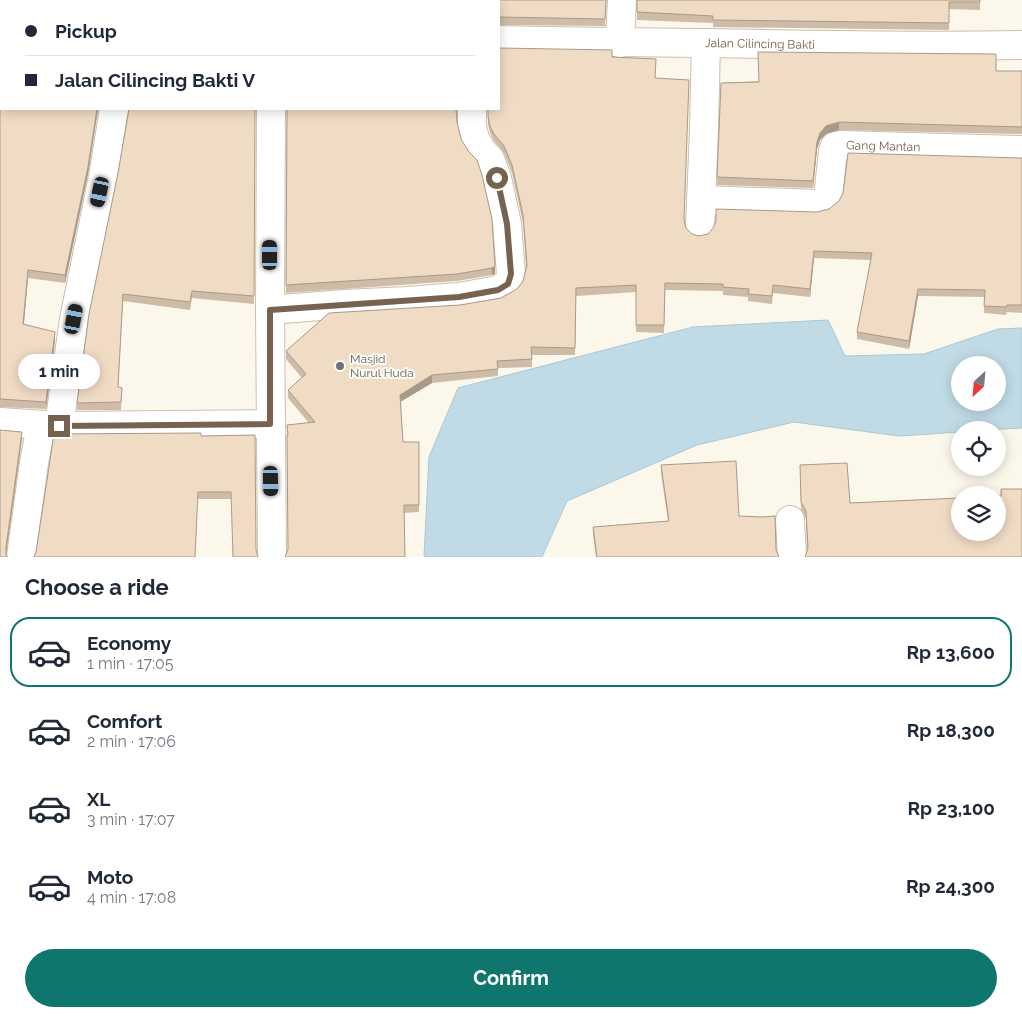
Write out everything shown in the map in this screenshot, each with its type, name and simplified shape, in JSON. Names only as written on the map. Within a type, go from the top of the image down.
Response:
[{"type":"street","points":[[620,43],[622,0]]},
{"type":"street","name":"Jalan Cilincing Bakti","points":[[500,40],[923,46],[1022,45]]},
{"type":"street","points":[[700,228],[706,43]]},
{"type":"street","points":[[21,557],[34,463],[50,426],[103,177],[114,110]]},
{"type":"street","points":[[271,110],[270,424],[272,557]]},
{"type":"street","points":[[270,310],[459,297],[498,290],[508,284],[511,274],[507,224],[497,178],[490,159],[475,138],[472,126],[472,110]]},
{"type":"street","name":"Gang Mantan","points":[[702,200],[818,204],[824,202],[828,198],[833,150],[835,146],[841,144],[1022,150]]},
{"type":"street","points":[[0,422],[50,426],[270,424]]},
{"type":"street","points":[[790,520],[792,557]]},
{"type":"water","points":[[828,320],[845,356],[924,354],[998,329],[1022,328],[1022,428],[1006,429],[1006,421],[951,421],[951,433],[899,436],[794,422],[697,445],[567,501],[542,557],[424,556],[429,457],[458,388],[693,327]]},
{"type":"building","points":[[500,0],[606,0],[605,19],[500,17]]},
{"type":"building","points":[[637,0],[980,0],[980,2],[949,2],[949,23],[713,20],[713,16],[637,12]]},
{"type":"building","points":[[500,48],[612,50],[612,57],[656,59],[655,78],[689,80],[684,220],[686,228],[692,234],[699,236],[708,234],[713,228],[716,221],[716,209],[817,212],[829,209],[839,201],[843,193],[848,153],[1022,158],[1022,305],[1007,305],[1006,307],[984,306],[985,290],[918,289],[909,341],[857,332],[872,253],[814,251],[810,289],[773,285],[772,296],[748,294],[749,289],[723,287],[723,284],[665,283],[664,325],[636,325],[636,285],[576,288],[575,348],[531,347],[532,359],[497,361],[498,369],[432,375],[400,395],[403,442],[419,442],[419,505],[404,505],[405,557],[285,557],[288,549],[287,425],[315,422],[288,390],[306,374],[286,351],[329,313],[460,305],[501,298],[517,289],[523,281],[527,265],[523,215],[512,165],[504,146],[490,126],[488,110],[500,110]]},
{"type":"building","points":[[758,52],[996,54],[996,71],[1022,71],[1022,127],[839,122],[826,126],[820,133],[817,142],[813,181],[717,177],[721,83],[759,82]]},
{"type":"building","points":[[0,110],[97,110],[88,167],[65,275],[28,270],[23,324],[55,332],[46,402],[0,399]]},
{"type":"building","points":[[129,110],[255,110],[254,296],[192,291],[190,302],[123,294],[118,387],[122,388],[121,402],[77,403],[89,314]]},
{"type":"building","points":[[287,110],[456,110],[461,139],[469,152],[477,160],[482,175],[492,219],[495,266],[457,274],[286,285]]},
{"type":"building","points":[[0,430],[22,432],[6,547],[6,555],[8,557],[0,557]]},
{"type":"building","points":[[201,433],[201,436],[255,435],[256,550],[258,557],[233,557],[231,492],[198,492],[195,557],[34,557],[54,434]]},
{"type":"building","points":[[736,461],[739,516],[775,516],[776,550],[779,557],[597,557],[593,527],[669,521],[661,465]]},
{"type":"building","points":[[847,463],[850,503],[951,498],[951,541],[1006,541],[1006,489],[1022,489],[1022,557],[805,557],[808,548],[806,511],[801,502],[800,465]]},
{"type":"place","name":"Masjid Nurul Huda","points":[[340,366]]},
{"type":"route","points":[[59,426],[270,424],[270,310],[459,297],[498,290],[508,284],[511,274],[507,224],[497,178]]}]
